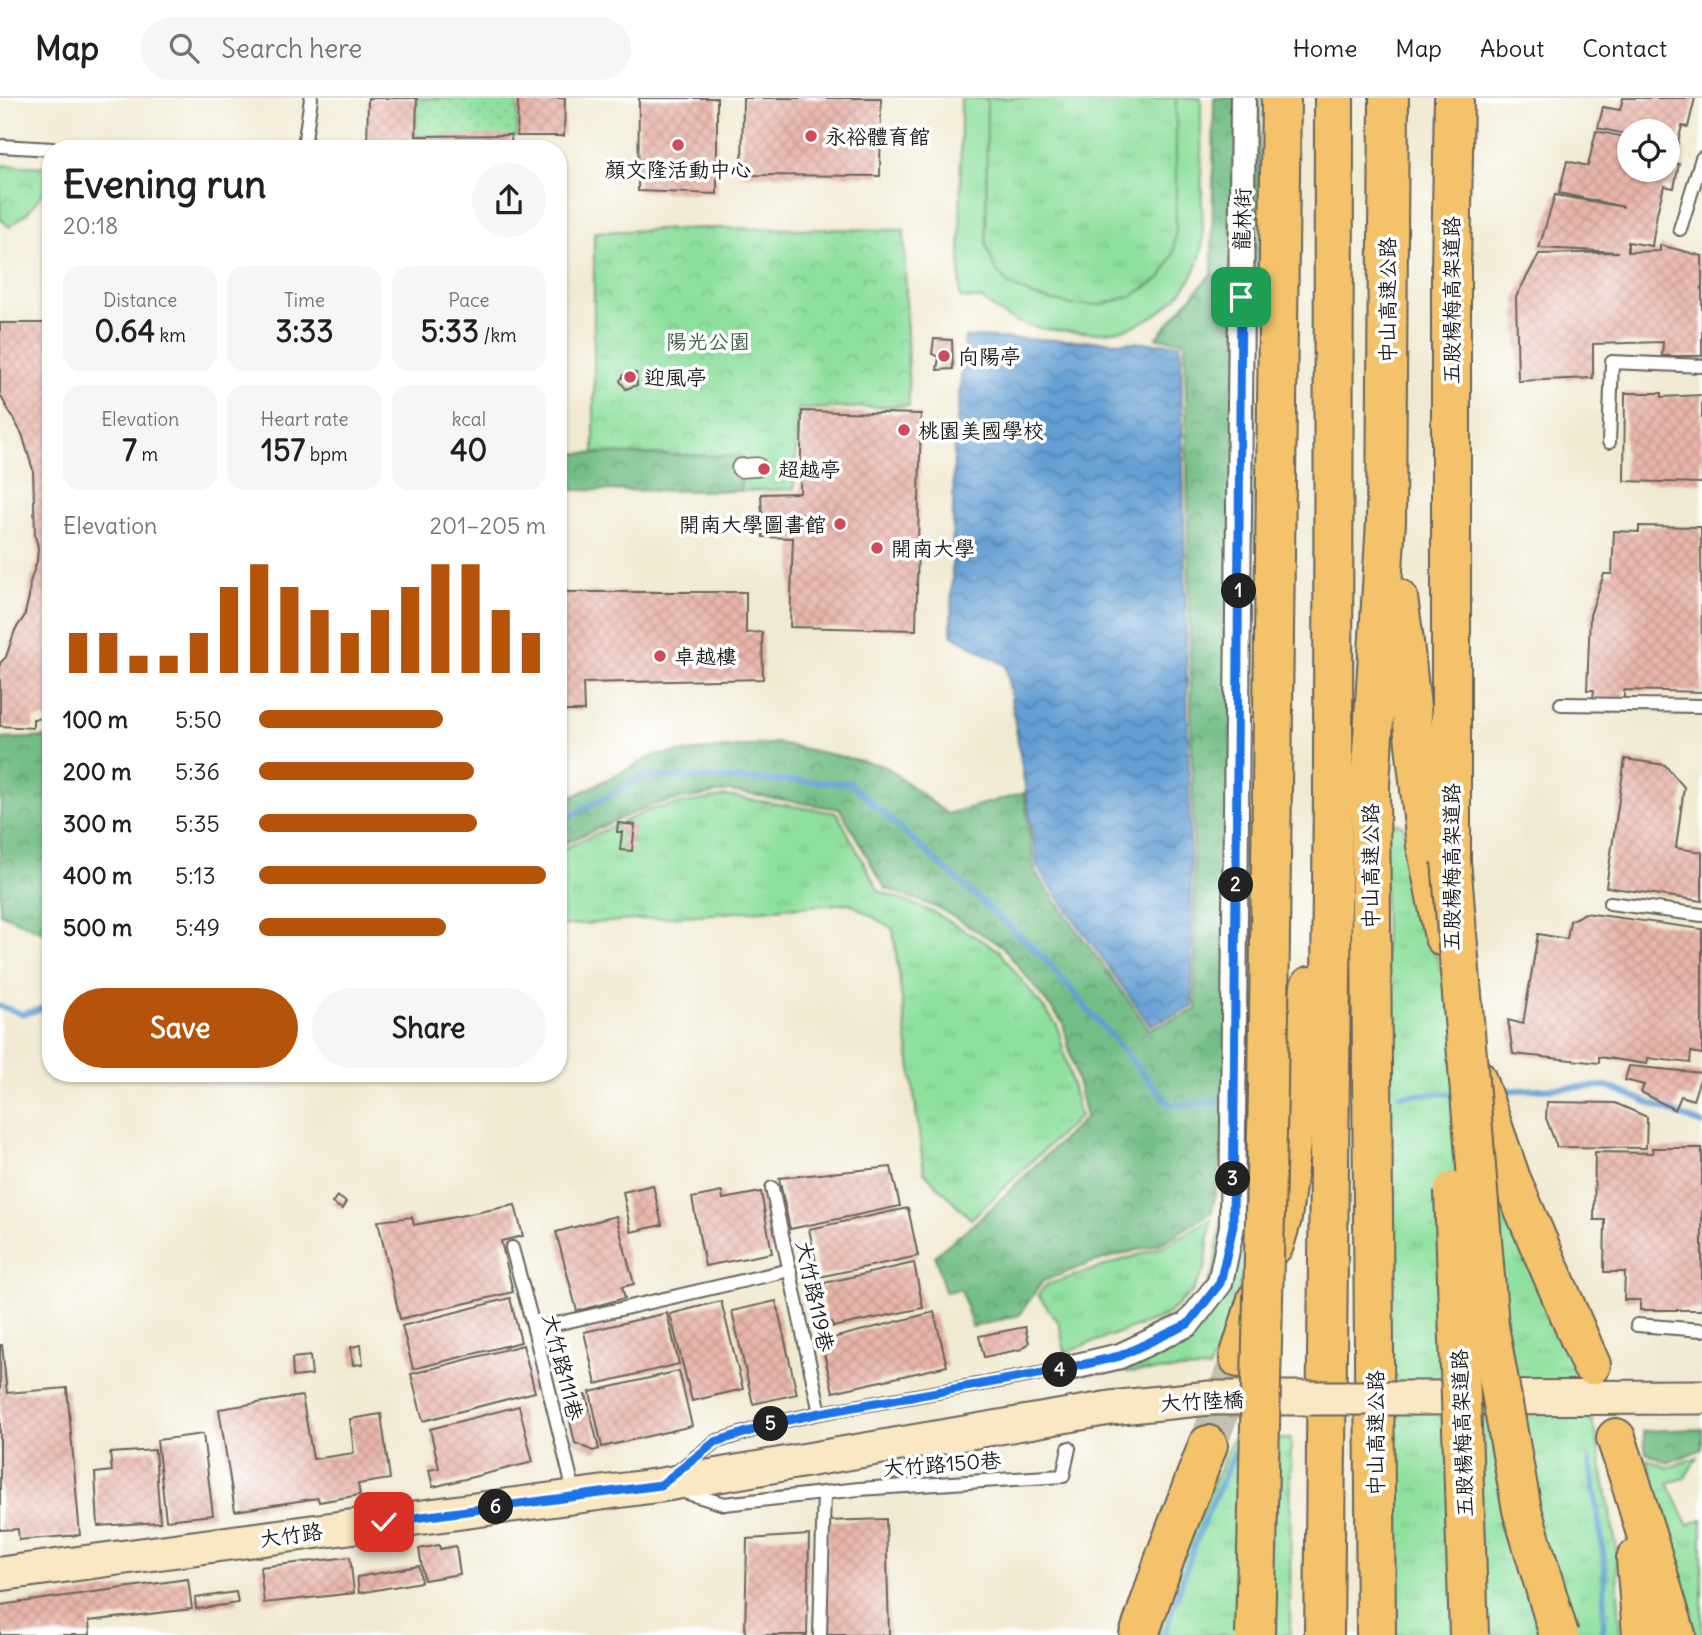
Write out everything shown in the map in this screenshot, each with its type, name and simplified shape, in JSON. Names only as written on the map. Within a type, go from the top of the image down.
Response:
[{"type":"highway","points":[[1255,1635],[1268,1090],[1281,98]]},
{"type":"highway","name":"中山高速公路","points":[[1324,1635],[1333,793],[1334,98]]},
{"type":"highway","name":"中山高速公路","points":[[1376,1635],[1370,785],[1386,521],[1389,98]]},
{"type":"highway","name":"五股楊梅高架道路","points":[[1454,98],[1451,270],[1452,1136],[1469,1635]]},
{"type":"highway","points":[[1386,521],[1403,633],[1426,845],[1478,1086],[1511,1179],[1591,1365]]},
{"type":"highway","points":[[1240,1358],[1282,1218],[1333,793]]},
{"type":"highway","points":[[1451,860],[1489,1326],[1522,1510],[1559,1635]]},
{"type":"highway","points":[[1616,1438],[1676,1635]]},
{"type":"highway","points":[[1139,1635],[1208,1445]]},
{"type":"highway","points":[[1630,1480],[1642,1635]]},
{"type":"main road","name":"大竹陸橋","points":[[708,1477],[1110,1408],[1210,1398],[1702,1397]]},
{"type":"main road","name":"大竹路","points":[[0,1574],[708,1477]]},
{"type":"street","name":"龍林街","points":[[1061,1376],[1120,1356],[1188,1324],[1220,1283],[1233,1226],[1243,98]]},
{"type":"lane","points":[[305,140],[311,98]]},
{"type":"lane","points":[[0,146],[42,148]]},
{"type":"lane","points":[[1680,229],[1702,158]]},
{"type":"lane","points":[[1609,442],[1612,362],[1702,366]]},
{"type":"lane","points":[[1561,704],[1702,706]]},
{"type":"lane","points":[[1610,903],[1702,915]]},
{"type":"lane","name":"大竹路119巷","points":[[772,1188],[820,1413]]},
{"type":"lane","name":"大竹路111巷","points":[[512,1248],[576,1497]]},
{"type":"lane","points":[[534,1329],[790,1269]]},
{"type":"lane","points":[[1637,1325],[1702,1330]]},
{"type":"lane","points":[[661,1485],[715,1442],[779,1422],[820,1413],[1061,1376]]},
{"type":"lane","name":"大竹路150巷","points":[[661,1485],[724,1504],[824,1493],[1063,1476],[1069,1448]]},
{"type":"lane","points":[[820,1635],[824,1493]]},
{"type":"green space","points":[[417,98],[518,98],[517,136],[416,136]]},
{"type":"green space","points":[[961,98],[987,98],[986,244],[995,269],[1009,285],[1036,297],[1072,305],[1100,305],[1132,296],[1162,277],[1173,255],[1176,228],[1176,98],[1201,98],[1202,248],[1192,276],[1184,288],[1151,318],[1108,332],[1053,330],[1028,326],[1005,316],[982,299],[960,298]]},
{"type":"green space","points":[[987,98],[1176,98],[1176,228],[1173,255],[1162,277],[1132,296],[1100,305],[1072,305],[1036,297],[1009,285],[995,269],[986,244]]},
{"type":"green space","points":[[1214,98],[1260,98],[1245,1082],[1227,1123],[1212,1212],[1162,1243],[1091,1263],[1043,1281],[1019,1315],[972,1327],[961,1289],[945,1292],[935,1255],[984,1215],[1086,1117],[1063,1023],[1002,946],[938,908],[885,888],[840,809],[728,791],[651,805],[567,842],[567,799],[655,755],[778,743],[885,766],[947,814],[1024,793],[1035,872],[1149,1029],[1196,1010],[1185,341],[1156,338],[1212,273]]},
{"type":"green space","points":[[0,165],[42,167],[42,194],[28,212],[9,227],[0,218]]},
{"type":"green space","name":"陽光公園","points":[[707,228],[904,230],[909,406],[798,409],[794,489],[741,491],[741,456],[594,453],[594,232]]},
{"type":"green space","points":[[567,453],[742,456],[741,491],[567,490]]},
{"type":"green space","points":[[42,737],[42,932],[0,913],[1,739]]},
{"type":"green space","points":[[727,796],[837,813],[879,891],[933,912],[998,950],[1057,1025],[1080,1116],[971,1219],[924,1172],[893,929],[849,903],[567,925],[567,847],[652,809]]},
{"type":"green space","points":[[1384,821],[1403,825],[1433,948],[1520,1191],[1574,1355],[1596,1436],[1616,1544],[1620,1635],[1388,1635]]},
{"type":"green space","points":[[1236,1123],[1273,1129],[1256,1235],[1228,1322],[1209,1369],[1069,1374],[1172,1324],[1202,1295],[1214,1270]]},
{"type":"green space","points":[[1211,1219],[1205,1269],[1192,1292],[1164,1317],[1065,1352],[1059,1323],[1038,1295],[1046,1285],[1162,1247]]},
{"type":"green space","points":[[1702,1429],[1702,1449],[1668,1463],[1646,1453],[1643,1431]]},
{"type":"green space","points":[[1291,1439],[1290,1635],[1157,1635],[1181,1559],[1232,1440]]},
{"type":"green space","points":[[1697,1457],[1685,1478],[1668,1483],[1688,1525],[1702,1519],[1702,1635],[1696,1635],[1647,1459],[1668,1468]]},
{"type":"water","points":[[965,337],[1181,344],[1193,1007],[1150,1025],[1038,869],[1006,666],[951,634],[954,451]]},
{"type":"building","points":[[368,98],[417,98],[416,136],[511,135],[511,140],[367,140]]},
{"type":"building","points":[[518,98],[565,98],[564,136],[517,136]]},
{"type":"building","name":"顏文隆活動中心","points":[[639,98],[717,98],[717,194],[638,191]]},
{"type":"building","name":"永裕體育館","points":[[743,98],[881,98],[880,176],[742,175]]},
{"type":"building","points":[[1623,98],[1695,98],[1688,127],[1682,126],[1680,134],[1680,119],[1617,119],[1617,132],[1598,128],[1603,107],[1620,110]]},
{"type":"building","points":[[1596,131],[1617,135],[1617,182],[1675,182],[1674,188],[1664,186],[1652,246],[1628,242],[1628,252],[1660,251],[1660,245],[1702,256],[1702,356],[1662,356],[1663,342],[1593,344],[1593,378],[1518,381],[1516,297],[1539,254],[1619,252],[1539,248],[1555,195],[1624,207],[1559,193],[1567,161],[1588,166]]},
{"type":"building","points":[[0,323],[42,323],[42,718],[33,719],[33,728],[0,726],[0,663],[6,657],[15,630],[24,617],[38,547],[35,536],[33,470],[22,434],[0,395]]},
{"type":"building","name":"向陽亭","points":[[934,339],[952,340],[953,369],[937,370],[939,357],[932,354]]},
{"type":"building","name":"迎風亭","points":[[625,373],[636,373],[637,385],[626,389],[620,381]]},
{"type":"building","points":[[1625,393],[1662,393],[1662,397],[1702,395],[1702,483],[1624,481]]},
{"type":"building","name":"開南大學圖書館","points":[[802,411],[921,414],[916,630],[790,627],[793,538],[763,537],[761,494],[800,493]]},
{"type":"building","points":[[1639,526],[1701,527],[1702,692],[1624,690],[1624,699],[1593,698],[1594,690],[1587,690],[1590,615],[1604,574],[1612,574],[1614,531],[1639,532]]},
{"type":"building","name":"卓越樓","points":[[567,592],[746,592],[746,633],[762,632],[763,679],[583,683],[584,711],[567,711]]},
{"type":"building","points":[[1625,759],[1665,765],[1684,787],[1676,848],[1702,852],[1702,901],[1606,887]]},
{"type":"building","points":[[618,823],[635,825],[632,851],[620,850],[622,832],[617,832]]},
{"type":"building","points":[[1585,913],[1702,929],[1702,1054],[1691,1052],[1690,1063],[1648,1058],[1647,1064],[1599,1057],[1599,1063],[1513,1054],[1508,1020],[1523,1024],[1538,934],[1567,939],[1570,921]]},
{"type":"building","points":[[1629,1066],[1702,1073],[1693,1100],[1681,1096],[1675,1110],[1641,1092],[1644,1085],[1625,1080]]},
{"type":"building","points":[[1547,1102],[1615,1103],[1647,1117],[1646,1148],[1557,1147],[1546,1118]]},
{"type":"building","points":[[1652,1148],[1702,1148],[1702,1310],[1640,1310],[1640,1300],[1624,1300],[1625,1272],[1604,1272],[1605,1220],[1594,1220],[1595,1152],[1653,1153]]},
{"type":"building","points":[[891,1167],[900,1206],[790,1229],[779,1178]]},
{"type":"building","points":[[653,1185],[662,1225],[631,1232],[623,1192]]},
{"type":"building","points":[[722,1192],[723,1199],[761,1192],[772,1253],[705,1266],[692,1198]]},
{"type":"building","points":[[337,1196],[346,1202],[342,1209],[332,1203]]},
{"type":"building","points":[[515,1205],[523,1236],[501,1241],[513,1292],[400,1319],[378,1221],[412,1217],[414,1225]]},
{"type":"building","points":[[908,1208],[918,1256],[819,1277],[809,1229]]},
{"type":"building","points":[[616,1216],[634,1284],[622,1287],[625,1298],[577,1311],[556,1232]]},
{"type":"building","points":[[914,1263],[923,1308],[833,1327],[832,1322],[827,1323],[820,1288],[825,1287],[824,1283]]},
{"type":"building","points":[[510,1298],[521,1342],[413,1369],[402,1326]]},
{"type":"building","points":[[721,1301],[743,1389],[692,1401],[670,1314]]},
{"type":"building","points":[[776,1301],[797,1394],[753,1404],[732,1311]]},
{"type":"building","points":[[934,1312],[947,1366],[833,1392],[821,1341]]},
{"type":"building","points":[[667,1313],[679,1364],[596,1384],[584,1332]]},
{"type":"building","points":[[1025,1327],[1029,1343],[1022,1349],[984,1357],[979,1336]]},
{"type":"building","points":[[0,1345],[7,1393],[67,1388],[80,1535],[19,1540],[18,1529],[0,1530]]},
{"type":"building","points":[[361,1345],[363,1364],[353,1365],[351,1347]]},
{"type":"building","points":[[523,1345],[535,1392],[423,1421],[411,1374]]},
{"type":"building","points":[[310,1356],[312,1375],[293,1377],[292,1358]]},
{"type":"building","points":[[679,1371],[692,1426],[602,1447],[590,1392]]},
{"type":"building","points":[[586,1395],[599,1449],[593,1451],[575,1443],[565,1400]]},
{"type":"building","points":[[302,1396],[313,1459],[354,1453],[350,1419],[381,1414],[390,1479],[358,1484],[360,1495],[319,1502],[318,1498],[235,1511],[219,1409]]},
{"type":"building","points":[[519,1406],[533,1462],[433,1487],[429,1470],[439,1468],[430,1429]]},
{"type":"building","points":[[203,1434],[213,1515],[166,1520],[157,1440]]},
{"type":"building","points":[[155,1450],[160,1522],[98,1526],[95,1473],[112,1471],[110,1453]]},
{"type":"building","points":[[886,1519],[889,1635],[825,1635],[828,1521]]},
{"type":"building","points":[[809,1535],[807,1635],[745,1635],[747,1539]]},
{"type":"building","points":[[439,1545],[440,1549],[456,1546],[460,1574],[424,1580],[419,1549]]},
{"type":"building","points":[[350,1557],[354,1593],[264,1603],[260,1567]]},
{"type":"building","points":[[419,1566],[421,1582],[359,1593],[357,1577]]},
{"type":"building","points":[[188,1579],[192,1609],[89,1621],[90,1635],[0,1635],[0,1605]]},
{"type":"building","points":[[236,1592],[238,1603],[196,1609],[195,1598]]},
{"type":"waterway","points":[[567,818],[645,776],[850,783],[1044,958],[1170,1105],[1229,1102]]},
{"type":"waterway","points":[[0,1006],[22,1014],[42,1008]]},
{"type":"waterway","points":[[1496,1091],[1607,1086],[1702,1124]]},
{"type":"waterway","points":[[1400,1095],[1457,1093]]},
{"type":"waterway","points":[[1164,1635],[1198,1535],[1236,1450]]},
{"type":"waterway","points":[[1590,1461],[1605,1566],[1603,1635]]},
{"type":"tunnel","points":[[1208,1445],[1239,1358]]},
{"type":"place","name":"永裕體育館","points":[[811,136]]},
{"type":"place","name":"顏文隆活動中心","points":[[678,145]]},
{"type":"place","name":"向陽亭","points":[[944,356]]},
{"type":"place","name":"迎風亭","points":[[630,377]]},
{"type":"place","name":"桃園美國學校","points":[[904,430]]},
{"type":"place","name":"超越亭","points":[[764,469]]},
{"type":"place","name":"開南大學圖書館","points":[[840,524]]},
{"type":"place","name":"開南大學","points":[[877,548]]},
{"type":"place","name":"卓越樓","points":[[660,656]]},
{"type":"route","points":[[384,1522],[661,1485],[715,1442],[779,1422],[1060,1370],[1120,1356],[1188,1324],[1220,1283],[1233,1226],[1241,297]]}]
